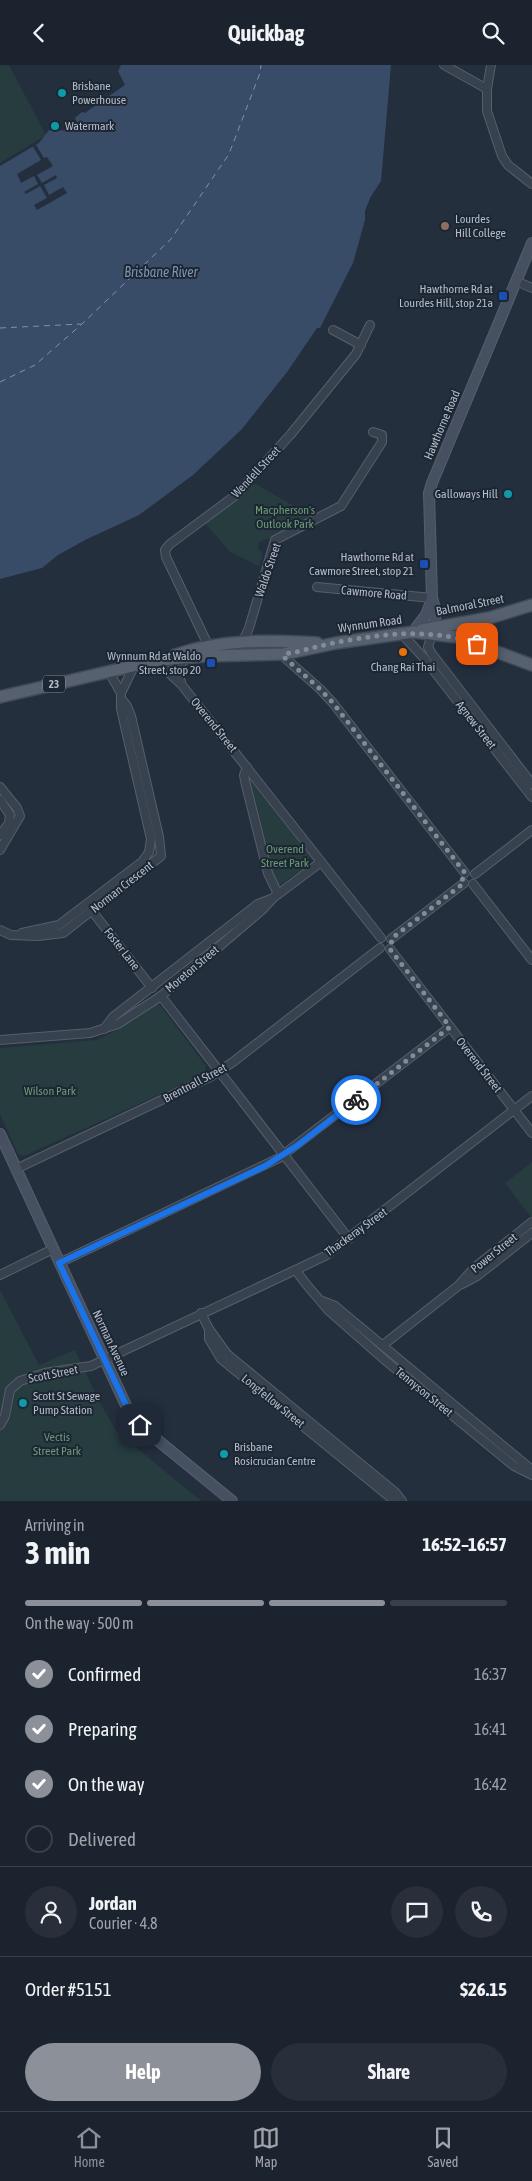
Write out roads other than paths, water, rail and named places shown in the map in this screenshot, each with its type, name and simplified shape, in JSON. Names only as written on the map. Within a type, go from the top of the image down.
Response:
[{"type":"main road","name":"Balmoral Street","points":[[410,633],[477,620],[532,605]]},
{"type":"main road","points":[[477,620],[469,632],[477,644]]},
{"type":"main road","name":"23","points":[[433,630],[532,665]]},
{"type":"main road","name":"Wynnum Road","points":[[0,697],[158,661],[225,655],[284,654],[327,644],[410,633]]},
{"type":"main road","name":"Wynnum Road","points":[[158,661],[208,645],[242,643],[327,644]]},
{"type":"main road","points":[[267,643],[283,649],[284,654]]},
{"type":"main road","points":[[208,645],[211,650],[225,655]]},
{"type":"street","points":[[444,65],[488,89]]},
{"type":"street","points":[[491,65],[487,111],[502,156],[508,165],[532,184]]},
{"type":"street","name":"Hawthorne Road","points":[[433,630],[436,612],[432,598],[430,488],[532,243]]},
{"type":"street","points":[[516,281],[532,288]]},
{"type":"street","name":"Wendell Street","points":[[208,645],[166,557],[165,550],[170,544],[236,495],[306,416],[356,354],[370,325]]},
{"type":"street","points":[[333,330],[361,345]]},
{"type":"street","name":"Waldo Street","points":[[242,643],[249,628],[275,540],[342,505],[382,442],[382,435],[373,432]]},
{"type":"street","name":"Cawmore Road","points":[[317,587],[432,598]]},
{"type":"street","points":[[410,633],[426,615],[432,598]]},
{"type":"street","points":[[420,653],[423,647],[428,649],[433,630]]},
{"type":"street","name":"Agnew Street","points":[[410,633],[420,653],[532,797]]},
{"type":"street","name":"Agnew Street","points":[[428,649],[532,783]]},
{"type":"street","points":[[284,654],[285,658],[333,703],[465,873]]},
{"type":"street","points":[[181,684],[177,671],[181,663],[187,658]]},
{"type":"street","name":"Overend Street","points":[[158,661],[181,684],[381,938]]},
{"type":"street","points":[[122,696],[134,666]]},
{"type":"street","name":"Norman Crescent","points":[[0,930],[9,935],[62,934],[151,865],[161,855],[131,716],[108,671]]},
{"type":"street","name":"Norman Crescent","points":[[18,935],[59,925],[142,862],[150,852],[151,839],[121,709],[122,696]]},
{"type":"street","points":[[247,767],[244,775],[245,781],[275,896]]},
{"type":"street","points":[[0,787],[17,808],[20,816],[0,850]]},
{"type":"street","points":[[0,801],[10,817],[9,823],[0,835]]},
{"type":"street","points":[[475,874],[532,830]]},
{"type":"street","name":"Moreton Street","points":[[0,1041],[90,1033],[118,1024],[161,996],[275,896],[322,862]]},
{"type":"street","points":[[464,883],[462,878],[465,873],[470,871],[475,874]]},
{"type":"street","points":[[473,884],[476,879],[475,874]]},
{"type":"street","points":[[464,883],[468,885],[473,884]]},
{"type":"street","points":[[391,939],[464,883]]},
{"type":"street","points":[[473,884],[532,960]]},
{"type":"street","name":"Moreton Street","points":[[104,1029],[113,1017],[258,904],[275,896]]},
{"type":"street","name":"Foster Lane","points":[[92,911],[152,988]]},
{"type":"street","points":[[386,936],[391,939],[392,945],[390,949],[386,951],[380,948],[378,943],[381,938],[386,936]]},
{"type":"street","name":"Brentnall Street","points":[[16,1169],[219,1071],[380,948]]},
{"type":"street","name":"Overend Street","points":[[390,949],[532,1133]]},
{"type":"street","points":[[161,996],[349,1239]]},
{"type":"street","points":[[59,1263],[265,1166],[284,1155],[450,1027]]},
{"type":"street","name":"Thackeray Street","points":[[104,1359],[325,1256],[532,1096]]},
{"type":"street","name":"Norman Avenue","points":[[0,1134],[134,1420],[232,1501]]},
{"type":"street","name":"Power Street","points":[[458,1286],[472,1269],[532,1222]]},
{"type":"street","name":"Power Street","points":[[383,1345],[458,1286],[477,1276],[532,1233]]},
{"type":"street","points":[[0,1275],[53,1249]]},
{"type":"street","name":"Tennyson Street","points":[[296,1270],[308,1288],[322,1301],[328,1310],[386,1361],[517,1468],[532,1475]]},
{"type":"street","name":"Tennyson Street","points":[[322,1301],[335,1306],[532,1470]]},
{"type":"street","name":"Longfellow Street","points":[[201,1313],[209,1329],[209,1339],[221,1359],[391,1498],[400,1501]]},
{"type":"street","name":"Scott Street","points":[[0,1425],[5,1416],[8,1393],[16,1383],[44,1373],[88,1367],[104,1359]]},
{"type":"water","name":"Brisbane River","points":[[121,65],[391,65],[381,181],[370,198],[365,211],[365,220],[353,263],[320,328],[317,328],[287,372],[242,429],[193,475],[139,515],[85,540],[58,555],[42,568],[0,579],[0,166],[39,143],[49,130],[81,131],[75,118],[96,105],[99,100],[102,101],[125,85],[118,71]]},
{"type":"place","name":"Brisbane Powerhouse","points":[[62,93]]},
{"type":"place","name":"Watermark","points":[[55,126]]},
{"type":"place","name":"Lourdes Hill College","points":[[445,226]]},
{"type":"place","name":"Hawthorne Rd at Lourdes Hill, stop 21a","points":[[503,296]]},
{"type":"place","name":"Galloways Hill","points":[[508,494]]},
{"type":"place","name":"Hawthorne Rd at Cawmore Street, stop 21","points":[[424,564]]},
{"type":"place","name":"Chang Rai Thai","points":[[403,652]]},
{"type":"place","name":"Wynnum Rd at Waldo Street, stop 20","points":[[211,663]]},
{"type":"place","name":"Scott St Sewage Pump Station","points":[[23,1403]]},
{"type":"place","name":"Brisbane Rosicrucian Centre","points":[[224,1454]]},
{"type":"park label","name":"Macpherson's Outlook Park","points":[[285,517]]},
{"type":"park label","name":"Overend Street Park","points":[[285,856]]},
{"type":"park label","name":"Wilson Park","points":[[50,1091]]},
{"type":"park label","name":"Vectis Street Park","points":[[57,1444]]}]
